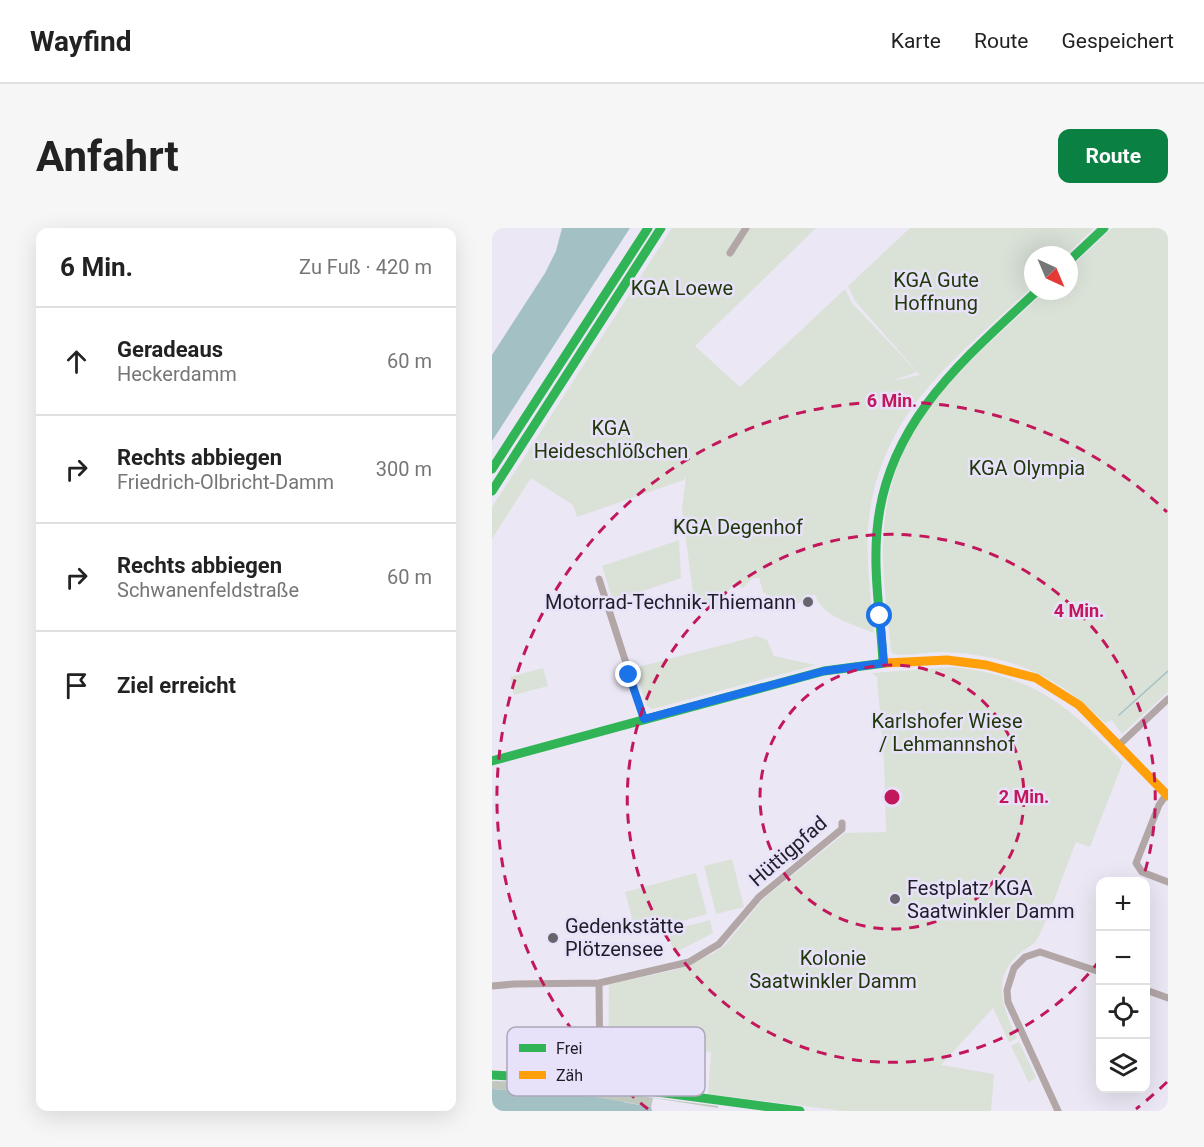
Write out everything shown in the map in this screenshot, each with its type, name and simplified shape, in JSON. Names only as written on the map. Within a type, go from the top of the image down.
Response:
[{"type":"main road","points":[[492,469],[648,228]]},
{"type":"main road","points":[[492,491],[661,228]]},
{"type":"main road","points":[[1078,253],[1104,228]]},
{"type":"main road","points":[[884,663],[877,529],[883,493],[895,456],[911,423],[935,388],[1028,300]]},
{"type":"main road","points":[[492,761],[824,671],[884,663],[958,661],[986,664],[1036,678],[1079,705],[1167,796]]},
{"type":"main road","points":[[689,1096],[800,1111]]},
{"type":"street","points":[[730,253],[746,228]]},
{"type":"street","points":[[599,579],[644,719]]},
{"type":"street","points":[[1118,746],[1168,699]]},
{"type":"street","points":[[1167,796],[1159,805],[1137,863],[1142,872],[1168,882]]},
{"type":"street","name":"Hüttigpfad","points":[[492,986],[598,983],[675,967],[711,950],[732,932],[759,897],[842,829],[842,823]]},
{"type":"street","points":[[1058,1111],[1008,1002],[1011,976],[1022,959],[1040,952],[1054,954],[1096,970]]},
{"type":"street","points":[[598,983],[599,1027]]},
{"type":"street","points":[[1150,991],[1168,998]]},
{"type":"green space","points":[[672,228],[816,228],[695,346],[740,387],[845,289],[852,303],[917,372],[892,381],[920,375],[855,301],[848,286],[910,228],[1094,228],[1075,246],[1024,246],[1024,294],[949,365],[925,391],[904,420],[887,452],[875,487],[868,528],[868,568],[874,633],[831,614],[818,602],[815,594],[812,596],[808,594],[792,610],[763,592],[759,578],[753,578],[743,588],[733,583],[718,611],[693,594],[682,509],[686,477],[684,480],[577,517],[573,505],[531,478],[492,539],[492,507]]},
{"type":"green space","name":"KGA Olympia","points":[[1112,228],[1168,228],[1168,692],[1122,734],[1112,720],[1105,723],[1087,706],[1051,680],[1012,663],[968,654],[944,652],[893,654],[884,583],[883,542],[888,500],[899,462],[915,429],[960,372],[1035,300],[1078,300],[1078,260]]},
{"type":"green space","points":[[679,540],[681,578],[613,601],[602,566]]},
{"type":"green space","points":[[757,636],[767,640],[774,656],[816,665],[652,709],[647,706],[634,668]]},
{"type":"green space","points":[[953,667],[982,671],[1006,678],[1028,686],[1067,710],[1123,762],[1090,847],[1076,842],[1038,938],[1017,956],[1004,975],[1002,996],[1004,1007],[1017,1038],[1009,1042],[993,1008],[941,1065],[994,1074],[991,1111],[843,1111],[708,1094],[711,1052],[705,1051],[705,1027],[609,1027],[609,984],[675,970],[714,953],[726,944],[762,900],[845,833],[886,832],[884,762],[877,677],[872,673]]},
{"type":"green space","points":[[543,668],[548,686],[514,695],[510,677]]},
{"type":"green space","points":[[732,859],[744,907],[716,914],[704,866]]},
{"type":"green space","points":[[696,873],[707,914],[636,934],[625,892]]},
{"type":"green space","points":[[710,920],[713,933],[674,953],[667,931]]},
{"type":"green space","points":[[1019,1042],[1036,1077],[1029,1083],[1011,1046]]},
{"type":"shaded area","points":[[562,228],[630,228],[492,441],[492,355],[545,273],[556,251]]},
{"type":"shaded area","points":[[492,1081],[507,1081],[507,1090],[492,1089]]},
{"type":"shaded area","points":[[492,1089],[507,1090],[507,1096],[595,1097],[651,1107],[652,1111],[492,1111]]},
{"type":"shaded area","points":[[582,1096],[640,1096],[718,1106],[718,1108],[653,1098],[651,1107],[625,1102],[622,1104]]},
{"type":"waterway","points":[[1119,715],[1168,671]]},
{"type":"traffic: fast","points":[[492,469],[648,228]]},
{"type":"traffic: fast","points":[[492,491],[661,228]]},
{"type":"traffic: fast","points":[[1078,253],[1104,228]]},
{"type":"traffic: fast","points":[[883,663],[876,547],[883,493],[895,458],[912,426],[933,396],[982,342],[1027,300]]},
{"type":"traffic: fast","points":[[492,761],[824,671],[885,663]]},
{"type":"traffic: fast","points":[[492,1075],[507,1076]]},
{"type":"traffic: fast","points":[[687,1096],[800,1111]]},
{"type":"traffic: slow","points":[[885,663],[947,660],[986,665],[1036,678],[1079,705],[1168,796]]},
{"type":"place","name":"Motorrad-Technik-Thiemann","points":[[808,602]]},
{"type":"place","name":"Festplatz KGA Saatwinkler Damm","points":[[895,899]]},
{"type":"place","name":"Gedenkstätte Plötzensee","points":[[553,938]]},
{"type":"route","points":[[629,675],[644,719],[824,671],[884,663],[880,616]]},
{"type":"park label","name":"KGA Loewe","points":[[682,288]]},
{"type":"park label","name":"KGA Gute Hoffnung","points":[[936,292]]},
{"type":"park label","name":"KGA Heideschlößchen","points":[[611,440]]},
{"type":"park label","name":"KGA Degenhof","points":[[738,527]]},
{"type":"park label","name":"Karlshofer Wiese / Lehmannshof","points":[[947,732]]},
{"type":"park label","name":"Kolonie Saatwinkler Damm","points":[[833,970]]}]
